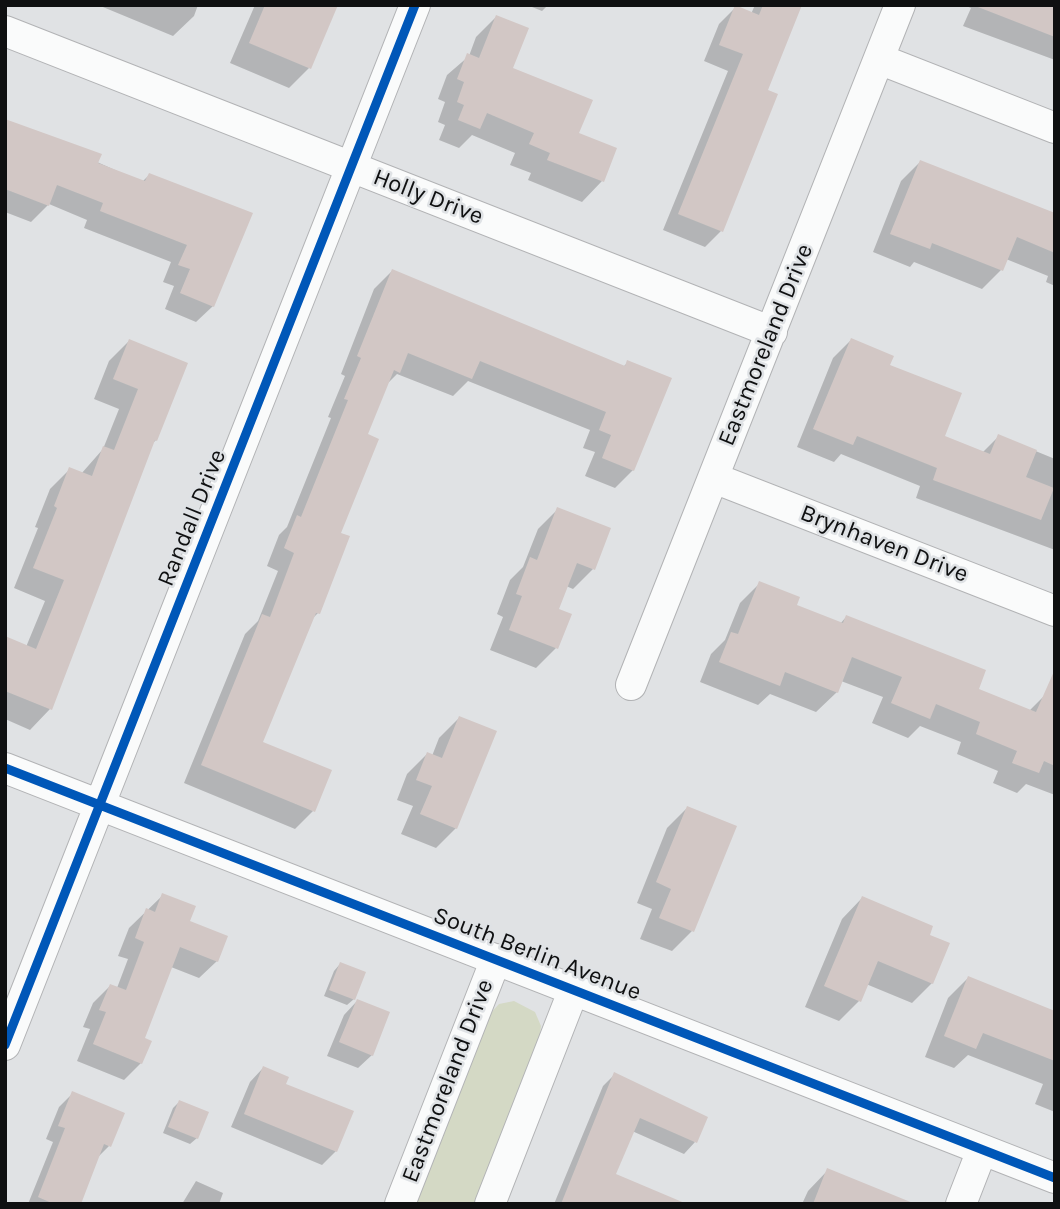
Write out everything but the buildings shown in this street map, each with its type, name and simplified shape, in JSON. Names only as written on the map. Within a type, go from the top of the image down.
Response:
[{"type":"street","name":"Randall Drive","points":[[5,1045],[415,5]]},
{"type":"street","name":"Eastmoreland Drive","points":[[632,685],[901,5]]},
{"type":"street","name":"Holly Drive","points":[[5,32],[772,332]]},
{"type":"street","points":[[879,59],[1055,128]]},
{"type":"street","name":"Brynhaven Drive","points":[[714,478],[1055,611]]},
{"type":"street","name":"South Berlin Avenue","points":[[5,768],[1055,1178]]},
{"type":"street","name":"Eastmoreland Drive","points":[[400,1204],[496,959]]},
{"type":"street","points":[[490,1204],[574,989]]},
{"type":"street","points":[[961,1204],[982,1150]]},
{"type":"green space","points":[[514,1001],[535,1012],[541,1026],[539,1042],[475,1204],[413,1204],[487,1017],[499,1004]]},
{"type":"cycle path","points":[[5,1045],[415,5]]},
{"type":"cycle path","points":[[5,768],[1055,1178]]}]
